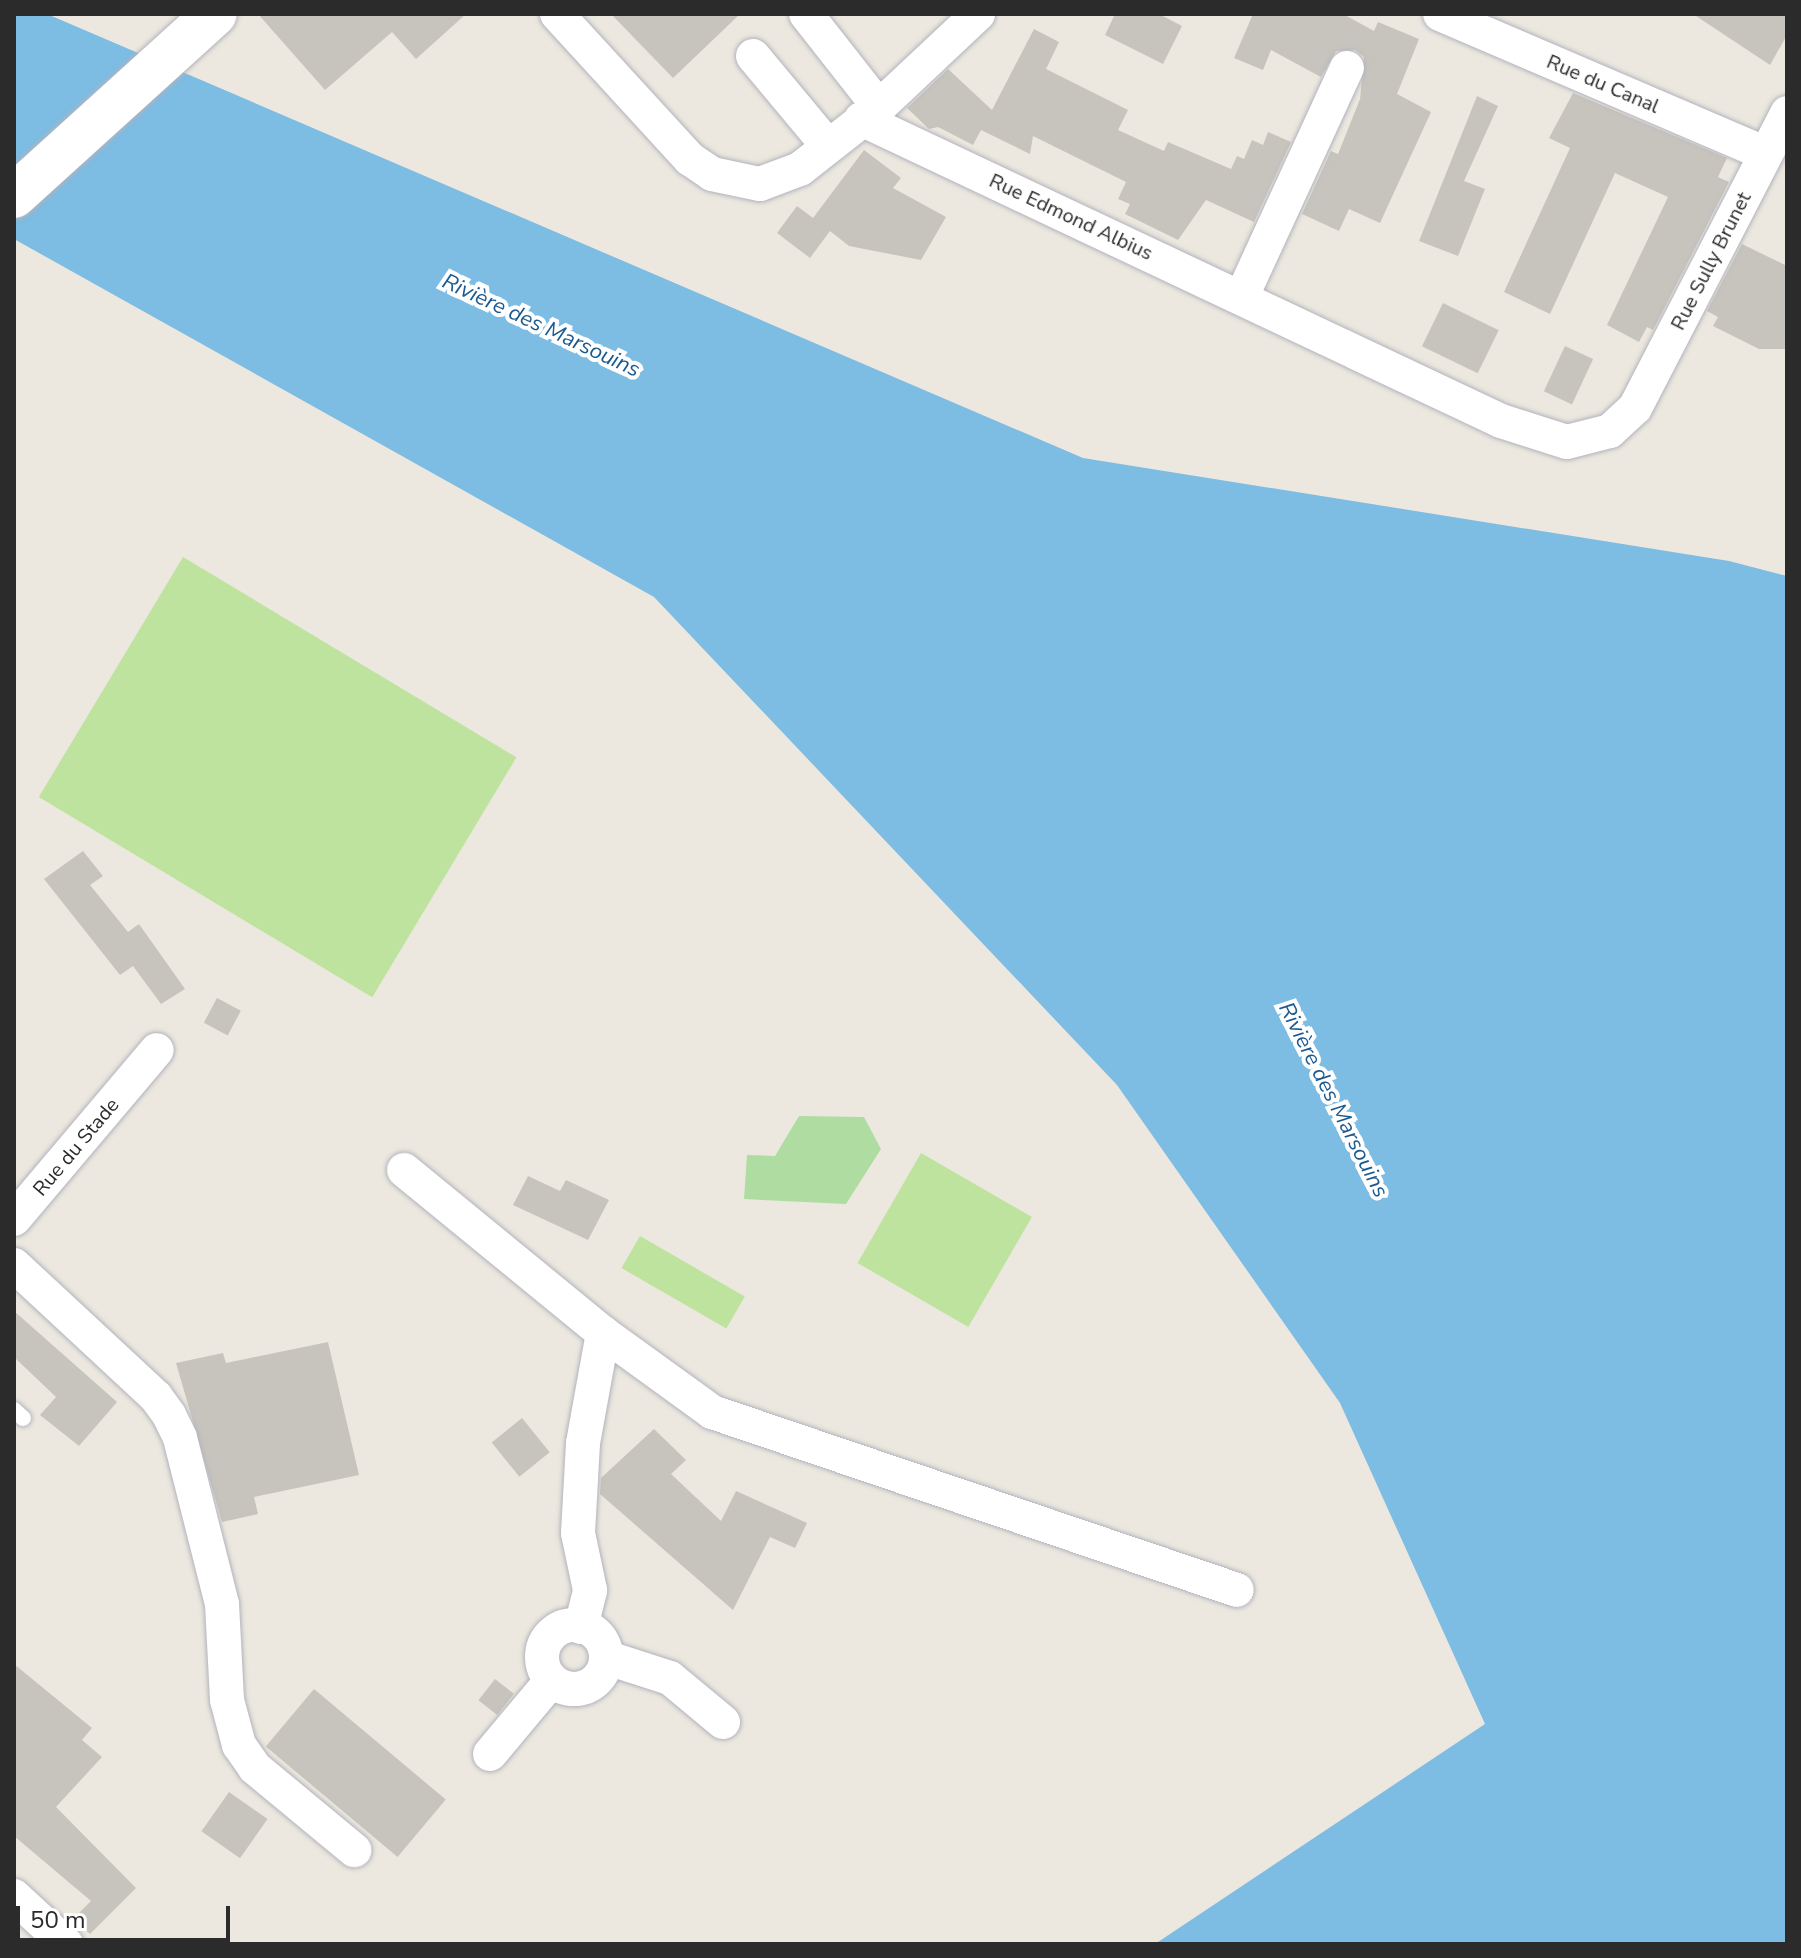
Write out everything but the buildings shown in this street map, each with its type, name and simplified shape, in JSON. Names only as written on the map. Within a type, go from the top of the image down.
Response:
[{"type":"main road","points":[[14,196],[215,14]]},
{"type":"street","points":[[557,14],[690,159],[712,174],[736,182],[770,181],[828,146],[870,113],[978,14]]},
{"type":"street","points":[[806,14],[870,113]]},
{"type":"street","name":"Rue du Canal","points":[[1440,14],[1765,153]]},
{"type":"street","points":[[753,56],[828,146]]},
{"type":"street","points":[[1242,296],[1347,68]]},
{"type":"street","name":"Rue Edmond Albius","points":[[870,113],[1242,296],[1542,438],[1589,439],[1610,431],[1635,408]]},
{"type":"street","name":"Rue Sully Brunet","points":[[1635,408],[1787,113]]},
{"type":"street","name":"Rue du Stade","points":[[14,1219],[147,1062]]},
{"type":"street","points":[[404,1170],[603,1333],[712,1412],[1237,1590]]},
{"type":"street","points":[[14,1265],[156,1397],[169,1415],[180,1438],[222,1604],[227,1700],[239,1745],[255,1768],[354,1850]]},
{"type":"street","points":[[581,1627],[590,1590],[578,1525],[583,1443],[603,1333]]},
{"type":"street","points":[[608,1658],[596,1682],[583,1688],[551,1681],[541,1662],[547,1637],[558,1629],[581,1627],[597,1634],[608,1658],[670,1678],[723,1722]]},
{"type":"street","points":[[490,1754],[551,1681]]},
{"type":"street","points":[[14,1896],[66,1944]]},
{"type":"green space","points":[[183,557],[516,757],[372,997],[39,797]]},
{"type":"green space","points":[[799,1116],[864,1117],[881,1149],[846,1204],[744,1199],[747,1155],[775,1156]]},
{"type":"green space","points":[[921,1153],[1032,1217],[968,1327],[858,1263]]},
{"type":"green space","points":[[640,1236],[745,1296],[726,1329],[622,1268]]},
{"type":"water","name":"Rivière des Marsouins","points":[[14,14],[47,14],[1083,458],[1729,561],[1787,576],[1787,1944],[1155,1944],[1485,1724],[1340,1403],[1117,1085],[654,597],[14,239]]}]
